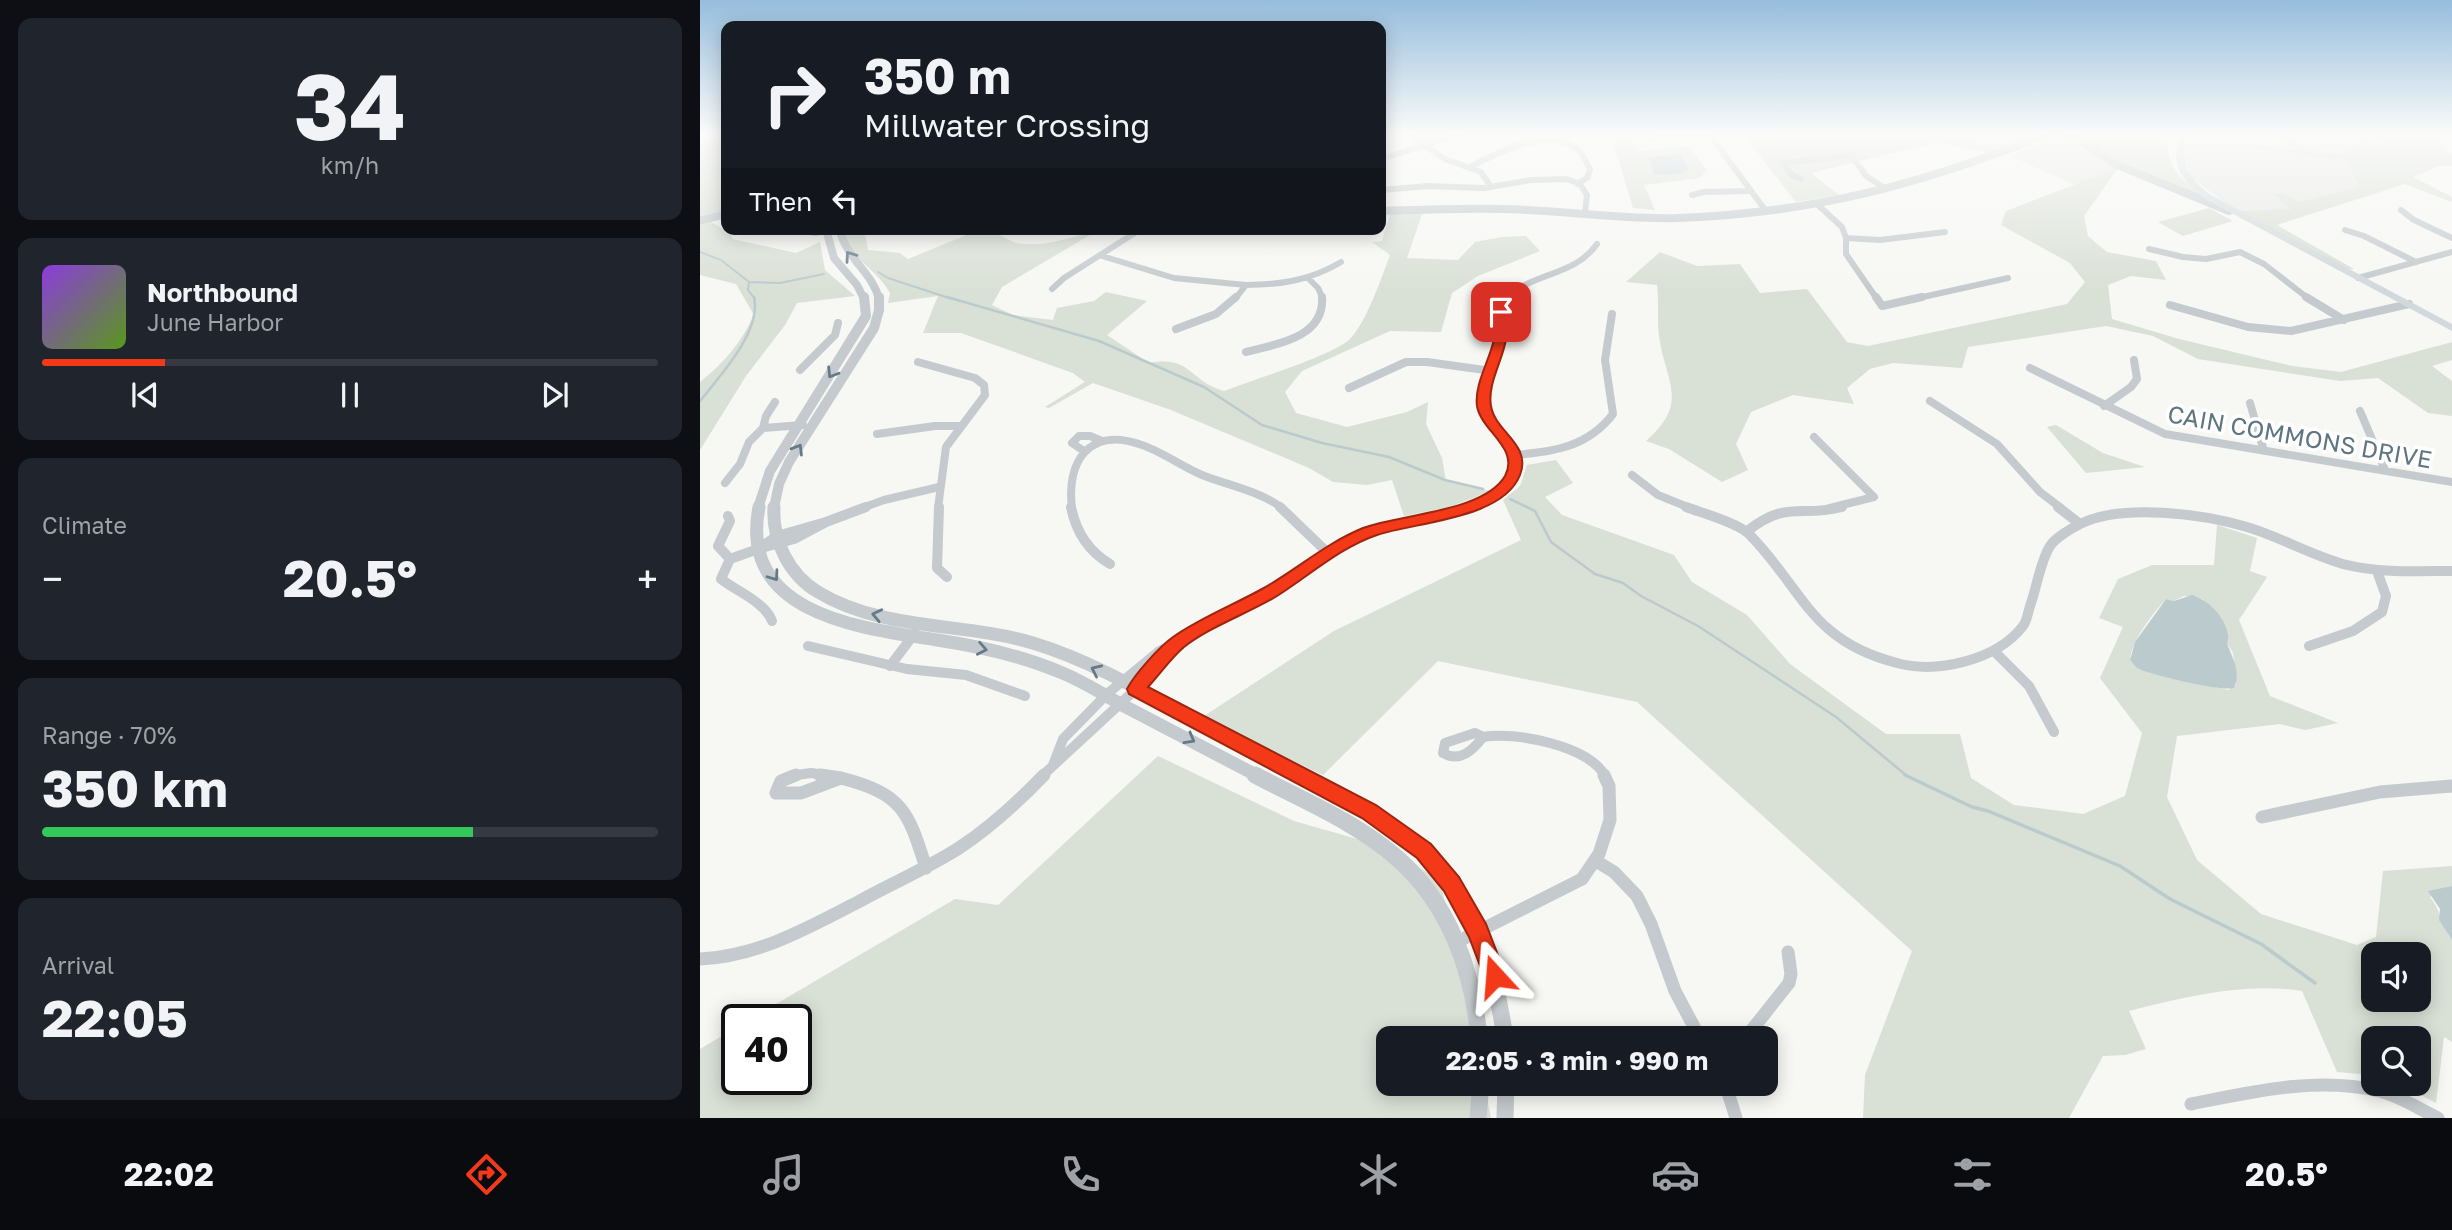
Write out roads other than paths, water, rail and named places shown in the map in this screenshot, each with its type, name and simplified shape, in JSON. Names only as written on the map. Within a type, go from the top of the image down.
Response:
[{"type":"main road","points":[[2198,186],[2229,211],[2452,328]]},
{"type":"street","points":[[1386,189],[1418,186]]},
{"type":"street","points":[[1432,186],[1495,186]]},
{"type":"street","points":[[1579,186],[1589,197],[1586,213]]},
{"type":"street","points":[[1746,186],[1766,211]]},
{"type":"street","points":[[1882,186],[1886,189]]},
{"type":"street","points":[[1386,211],[1451,208],[1676,218],[1818,205],[1896,186]]},
{"type":"street","points":[[2169,186],[2229,211]]},
{"type":"street","points":[[1692,195],[1704,192],[1749,191]]},
{"type":"street","points":[[1818,205],[1842,227],[1846,238],[1846,254],[1882,306],[2008,278]]},
{"type":"street","points":[[2401,210],[2414,220],[2452,238]]},
{"type":"street","points":[[700,221],[721,215]]},
{"type":"street","points":[[2345,230],[2364,236],[2416,262]]},
{"type":"street","points":[[1846,238],[1880,240],[1945,232]]},
{"type":"street","points":[[831,235],[828,246],[836,262],[860,287],[866,299],[866,316],[863,335],[781,478],[774,508],[778,540],[804,582],[850,608],[1030,642],[1058,652],[1121,681],[1369,811],[1424,851],[1451,884],[1490,958],[1500,995],[1504,1026]]},
{"type":"street","points":[[1052,289],[1069,273],[1102,256],[1129,235]]},
{"type":"street","points":[[1053,765],[1063,739],[1121,681],[1158,652],[1270,592],[1369,532],[1478,505],[1501,491],[1512,476],[1516,463],[1511,446],[1494,426],[1484,408],[1484,396],[1500,339],[1503,301],[1509,293],[1533,280],[1575,266],[1588,257],[1597,244]]},
{"type":"street","points":[[2150,249],[2199,259],[2224,258],[2240,252],[2264,264],[2304,296],[2344,320]]},
{"type":"street","points":[[2358,278],[2452,252]]},
{"type":"street","points":[[1102,256],[1174,278],[1246,285],[1289,284],[1309,279],[1341,262]]},
{"type":"street","points":[[1246,352],[1291,339],[1311,327],[1323,305],[1322,294],[1309,279]]},
{"type":"street","points":[[1175,329],[1219,313],[1230,306],[1246,285]]},
{"type":"street","points":[[2170,305],[2248,327],[2270,330],[2309,328],[2409,304]]},
{"type":"street","points":[[1514,455],[1568,448],[1586,440],[1607,424],[1613,414],[1605,360],[1612,314]]},
{"type":"street","points":[[800,370],[833,338],[838,323]]},
{"type":"street","points":[[833,338],[863,335]]},
{"type":"street","points":[[863,335],[769,471],[760,495],[757,517],[758,549],[770,574],[791,598],[832,619],[872,631],[1016,656],[1061,672],[1121,701],[1361,831],[1399,859],[1422,885],[1457,942],[1468,967],[1478,1026]]},
{"type":"street","points":[[2104,406],[2131,387],[2137,379],[2134,360]]},
{"type":"street","points":[[918,362],[975,378],[984,385],[985,394],[946,447],[939,486],[937,568],[947,577]]},
{"type":"street","points":[[1349,388],[1406,362],[1427,362],[1492,371]]},
{"type":"street","name":"CAIN COMMONS DRIVE","points":[[2030,368],[2165,434],[2452,482]]},
{"type":"street","points":[[725,483],[740,464],[749,442],[762,428],[775,401]]},
{"type":"street","points":[[1930,401],[1997,444],[2040,492],[2080,524]]},
{"type":"street","points":[[2250,403],[2264,451]]},
{"type":"street","points":[[2360,411],[2385,470]]},
{"type":"street","points":[[762,428],[814,424]]},
{"type":"street","points":[[877,434],[935,426],[959,426]]},
{"type":"street","points":[[1084,451],[1072,443],[1079,436],[1090,436],[1102,441],[1129,440],[1154,449],[1189,470],[1279,506],[1329,554]]},
{"type":"street","points":[[1746,532],[1773,513],[1791,509],[1838,508],[1874,497],[1814,437]]},
{"type":"street","points":[[1102,441],[1084,451],[1072,469],[1069,493],[1072,516],[1093,555],[1110,564]]},
{"type":"street","points":[[1632,475],[1658,495],[1679,506],[1727,522],[1746,532],[1815,618],[1837,638],[1858,650],[1899,664],[1932,666],[1963,661],[1994,651],[2024,625],[2051,544],[2080,524],[2107,515],[2130,513],[2213,519],[2248,527],[2344,564],[2377,572],[2452,571]]},
{"type":"street","points":[[772,621],[769,613],[736,587],[724,583],[721,579],[730,559],[778,540],[816,529],[826,522],[884,500],[939,486]]},
{"type":"street","points":[[728,516],[730,521],[718,546],[730,559]]},
{"type":"street","points":[[2309,646],[2368,624],[2380,615],[2386,606],[2386,594],[2377,572]]},
{"type":"street","points":[[890,666],[923,623]]},
{"type":"street","points":[[700,959],[719,958],[760,949],[798,933],[958,849],[1013,808],[1053,765],[1078,746],[1136,689],[1178,642]]},
{"type":"street","points":[[808,646],[834,650],[890,666],[966,675],[1025,696]]},
{"type":"street","points":[[1994,651],[2029,686],[2054,732]]},
{"type":"street","points":[[1457,942],[1575,884],[1593,868],[1609,823],[1612,795],[1594,762],[1575,752],[1503,733],[1483,737]]},
{"type":"street","points":[[842,778],[868,784],[900,804],[910,820],[926,868]]},
{"type":"street","points":[[2262,817],[2349,796],[2398,789],[2452,786]]},
{"type":"street","points":[[1596,861],[1623,877],[1645,905],[1668,977],[1694,1026]]},
{"type":"street","points":[[1755,1026],[1789,983],[1791,974],[1788,952]]},
{"type":"street","points":[[2191,1104],[2278,1087],[2334,1085],[2380,1091],[2438,1118]]},
{"type":"street","points":[[1478,1118],[1479,1096]]},
{"type":"street","points":[[1505,1118],[1506,1096]]},
{"type":"street","points":[[1729,1096],[1736,1118]]},
{"type":"waterway","points":[[700,252],[721,260],[749,282]]},
{"type":"waterway","points":[[878,272],[888,278],[952,299]]},
{"type":"waterway","points":[[749,282],[780,283],[824,274]]},
{"type":"waterway","points":[[749,282],[748,290],[754,298]]},
{"type":"waterway","points":[[947,297],[1099,341],[1204,387],[1262,425],[1322,443],[1389,457],[1445,480],[1483,489]]},
{"type":"waterway","points":[[700,401],[746,338],[755,310],[754,298]]},
{"type":"waterway","points":[[1510,499],[1535,511],[1551,542],[1595,574],[1623,583],[1641,596],[1698,626],[1836,717],[1907,776]]},
{"type":"waterway","points":[[1907,776],[1972,807],[1988,811],[2120,866],[2170,899],[2261,944],[2315,983]]}]
